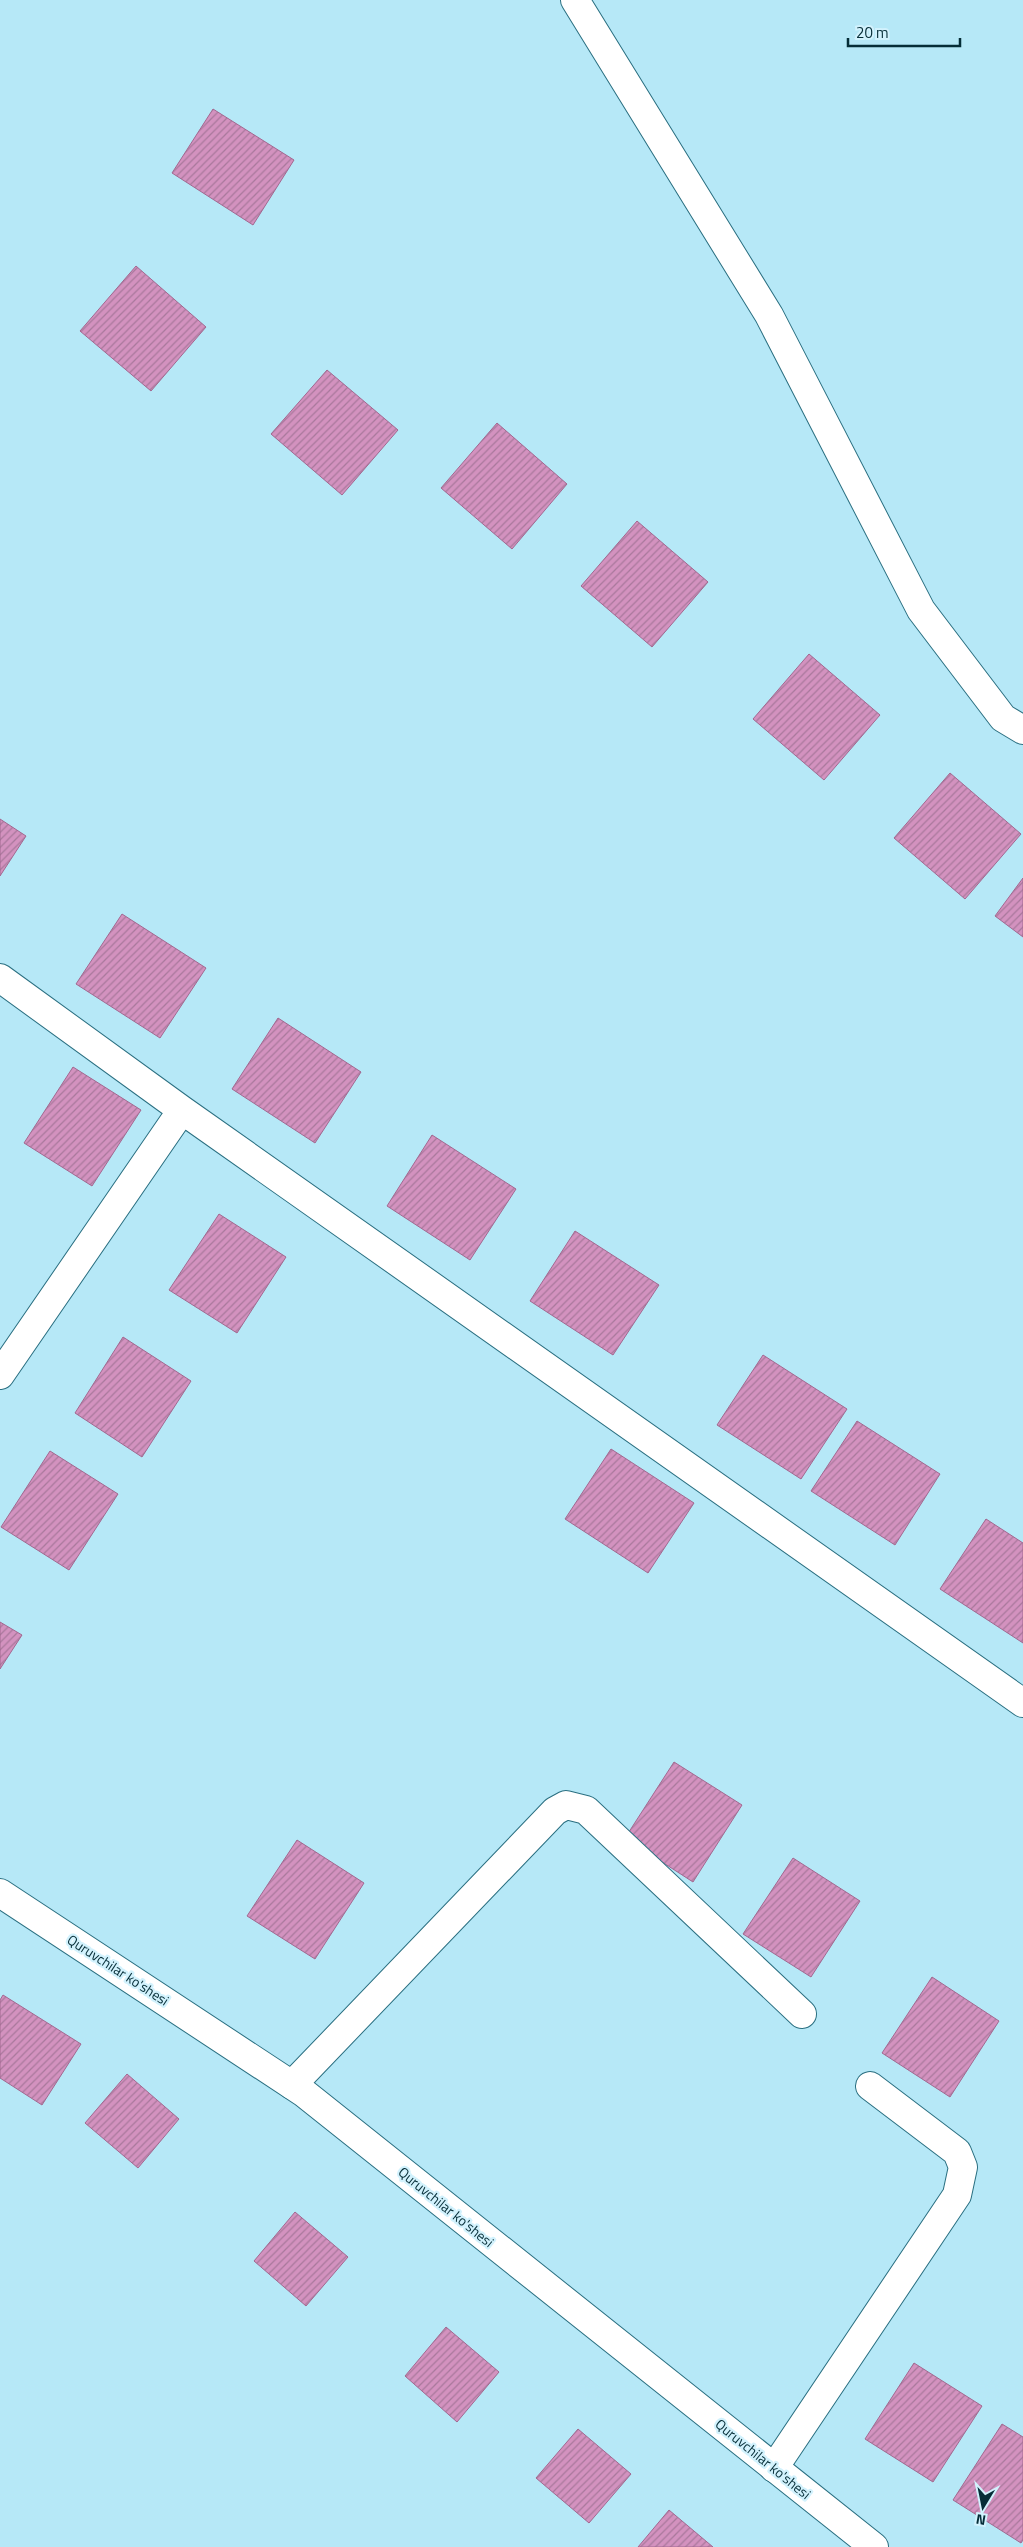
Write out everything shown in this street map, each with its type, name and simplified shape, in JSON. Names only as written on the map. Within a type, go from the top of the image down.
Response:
[{"type":"street","points":[[575,0],[769,315],[921,610],[1003,718],[1023,730]]},
{"type":"street","points":[[0,978],[182,1110],[1023,1703]]},
{"type":"street","points":[[0,1374],[182,1110]]},
{"type":"street","points":[[292,2086],[555,1811],[566,1805],[586,1810],[802,2014]]},
{"type":"street","name":"Quruvchilar ko'shesi","points":[[0,1893],[292,2086],[874,2547]]},
{"type":"street","points":[[774,2468],[956,2195],[959,2186],[963,2166],[957,2152],[870,2086]]},
{"type":"building","points":[[213,109],[294,160],[253,225],[172,173]]},
{"type":"building","points":[[136,266],[206,327],[151,391],[80,331]]},
{"type":"building","points":[[327,370],[398,430],[342,495],[271,434]]},
{"type":"building","points":[[497,423],[567,484],[512,549],[441,488]]},
{"type":"building","points":[[637,521],[708,582],[652,647],[581,586]]},
{"type":"building","points":[[809,654],[880,715],[824,780],[753,719]]},
{"type":"building","points":[[950,773],[1021,834],[965,899],[894,838]]},
{"type":"building","points":[[0,819],[26,836],[0,876]]},
{"type":"building","points":[[1023,878],[1023,937],[995,916]]},
{"type":"building","points":[[122,914],[206,968],[160,1038],[76,984]]},
{"type":"building","points":[[278,1018],[361,1072],[315,1143],[232,1089]]},
{"type":"building","points":[[73,1067],[141,1110],[92,1186],[24,1143]]},
{"type":"building","points":[[432,1135],[516,1189],[470,1260],[387,1206]]},
{"type":"building","points":[[219,1214],[286,1257],[237,1333],[169,1290]]},
{"type":"building","points":[[575,1231],[659,1285],[613,1355],[530,1301]]},
{"type":"building","points":[[123,1337],[191,1381],[142,1457],[75,1413]]},
{"type":"building","points":[[763,1355],[847,1409],[801,1479],[717,1425]]},
{"type":"building","points":[[857,1421],[940,1474],[895,1545],[811,1491]]},
{"type":"building","points":[[611,1449],[694,1503],[648,1573],[565,1519]]},
{"type":"building","points":[[50,1451],[118,1494],[69,1570],[1,1527]]},
{"type":"building","points":[[986,1519],[1023,1543],[1023,1643],[940,1589]]},
{"type":"building","points":[[0,1622],[22,1635],[0,1669]]},
{"type":"building","points":[[674,1762],[742,1805],[693,1882],[625,1838]]},
{"type":"building","points":[[297,1840],[364,1883],[315,1959],[247,1916]]},
{"type":"building","points":[[793,1858],[860,1901],[811,1977],[743,1934]]},
{"type":"building","points":[[932,1977],[999,2021],[950,2097],[882,2053]]},
{"type":"building","points":[[3,1995],[81,2044],[42,2105],[0,2078],[0,2000]]},
{"type":"building","points":[[127,2074],[179,2119],[138,2168],[85,2123]]},
{"type":"building","points":[[295,2212],[348,2257],[306,2306],[254,2261]]},
{"type":"building","points":[[446,2327],[499,2372],[457,2422],[405,2376]]},
{"type":"building","points":[[914,2363],[982,2406],[933,2482],[865,2439]]},
{"type":"building","points":[[1002,2424],[1023,2437],[1023,2540],[1021,2543],[953,2500]]},
{"type":"building","points":[[578,2429],[631,2474],[589,2523],[536,2478]]},
{"type":"building","points":[[669,2510],[713,2547],[638,2547]]}]
